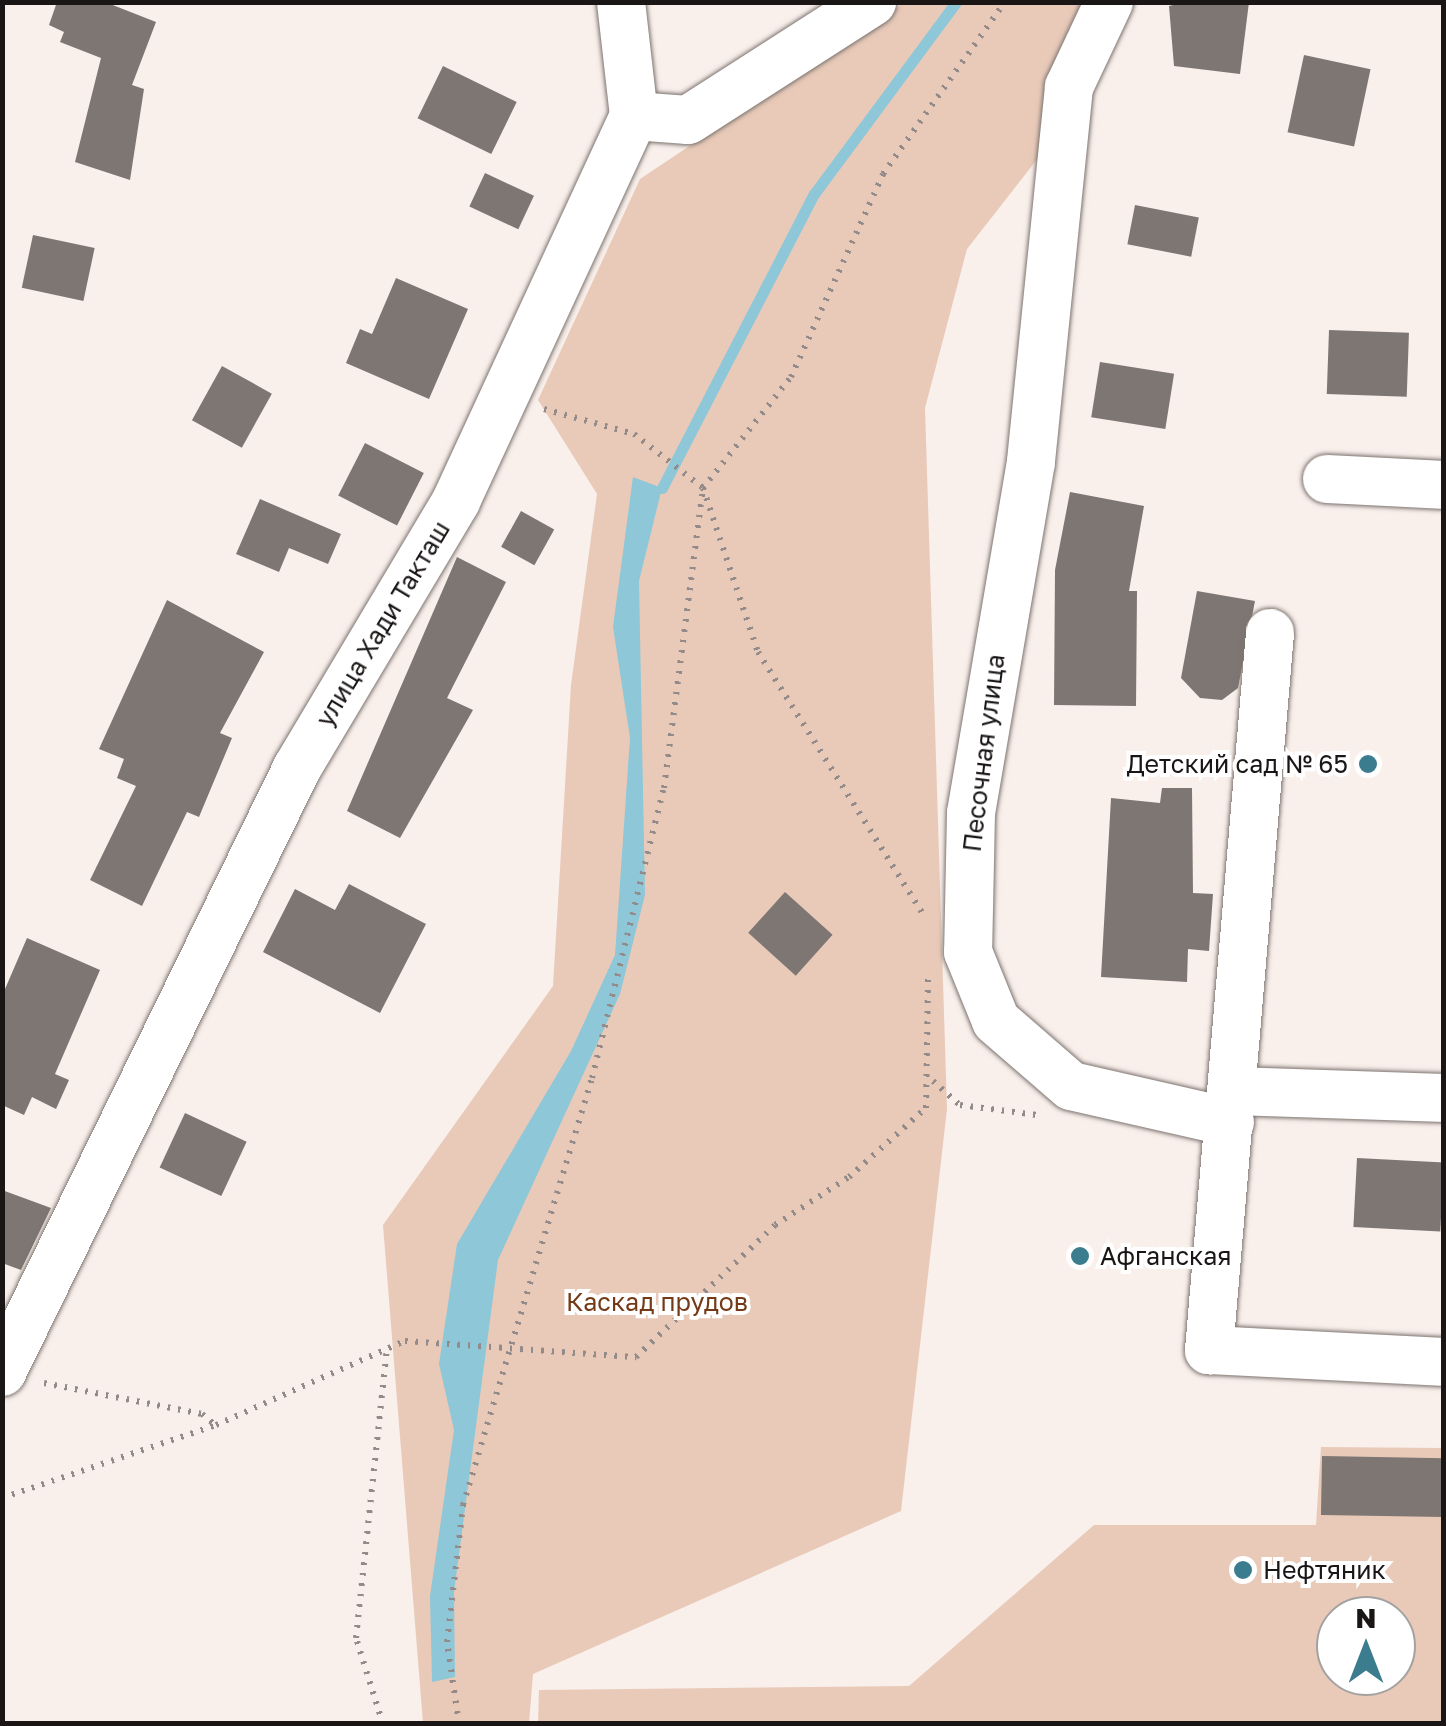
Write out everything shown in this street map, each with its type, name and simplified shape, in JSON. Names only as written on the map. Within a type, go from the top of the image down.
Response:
[{"type":"street","points":[[621,2],[634,116],[688,120],[872,2]]},
{"type":"street","name":"Песочная улица","points":[[1110,2],[1069,87],[1030,462],[972,813],[968,952],[996,1021],[1070,1086],[1232,1106],[1444,1098]]},
{"type":"street","name":"улица Хади Такташ","points":[[12,1376],[297,768],[456,501],[634,116]]},
{"type":"street","points":[[1327,479],[1444,485]]},
{"type":"street","points":[[1270,633],[1209,1350],[1444,1362]]},
{"type":"path","points":[[459,1724],[447,1642],[458,1544],[504,1348],[592,1078],[664,788],[703,488],[791,377],[883,174],[1005,2]]},
{"type":"path","points":[[504,398],[634,434],[703,488],[758,652],[916,900],[926,936]]},
{"type":"path","points":[[2,1498],[216,1425],[405,1340],[636,1356],[775,1224],[849,1178],[926,1108],[933,1081],[927,954]]},
{"type":"path","points":[[384,1724],[356,1638],[387,1349]]},
{"type":"path","points":[[12,1376],[202,1414],[216,1425]]},
{"type":"green space","name":"Каскад прудов","points":[[904,3],[1082,3],[1042,153],[967,249],[925,408],[947,1109],[901,1511],[533,1674],[529,1723],[423,1723],[383,1225],[553,986],[571,685],[597,494],[538,400],[640,179]]},
{"type":"green space","name":"Нефтяник","points":[[1321,1447],[1443,1448],[1443,1723],[538,1724],[539,1690],[909,1686],[1094,1525],[1316,1525]]},
{"type":"water","points":[[633,477],[662,488],[639,581],[645,895],[620,994],[498,1260],[454,1592],[455,1677],[432,1682],[430,1596],[454,1430],[439,1364],[457,1244],[571,1051],[615,955],[630,738],[613,627]]},
{"type":"building","points":[[57,2],[105,2],[156,22],[132,85],[144,89],[130,180],[75,162],[101,58],[60,42],[64,32],[49,25]]},
{"type":"building","points":[[1186,2],[1249,2],[1240,74],[1174,66],[1169,6]]},
{"type":"building","points":[[1304,55],[1371,69],[1354,146],[1288,132]]},
{"type":"building","points":[[443,66],[517,102],[491,154],[418,118]]},
{"type":"building","points":[[485,173],[534,196],[518,229],[469,207]]},
{"type":"building","points":[[1135,205],[1199,217],[1191,257],[1127,244]]},
{"type":"building","points":[[33,235],[95,248],[83,301],[22,288]]},
{"type":"building","points":[[396,278],[468,309],[429,399],[346,363],[360,329],[372,334]]},
{"type":"building","points":[[1329,330],[1409,333],[1407,397],[1327,394]]},
{"type":"building","points":[[1100,362],[1174,374],[1165,429],[1091,417]]},
{"type":"building","points":[[222,366],[272,394],[242,448],[192,420]]},
{"type":"building","points":[[365,443],[424,473],[397,526],[338,496]]},
{"type":"building","points":[[1070,492],[1144,506],[1129,591],[1137,591],[1136,706],[1054,705],[1055,570]]},
{"type":"building","points":[[260,499],[341,534],[328,564],[289,548],[279,572],[236,554]]},
{"type":"building","points":[[521,511],[554,529],[534,565],[501,547]]},
{"type":"building","points":[[457,557],[506,582],[447,698],[473,710],[400,838],[347,811]]},
{"type":"building","points":[[1197,591],[1255,601],[1238,688],[1222,700],[1200,698],[1181,678]]},
{"type":"building","points":[[167,600],[264,652],[220,733],[232,738],[199,817],[187,812],[142,906],[90,880],[136,786],[117,778],[124,759],[99,749]]},
{"type":"building","points":[[1162,788],[1192,788],[1193,893],[1213,894],[1209,951],[1188,949],[1187,982],[1101,977],[1111,798],[1160,803]]},
{"type":"building","points":[[349,884],[426,924],[380,1013],[263,952],[295,889],[335,910]]},
{"type":"building","points":[[785,892],[833,935],[796,976],[748,933]]},
{"type":"building","points":[[27,938],[100,970],[55,1074],[69,1080],[56,1109],[32,1097],[24,1115],[2,1105],[2,996]]},
{"type":"building","points":[[185,1113],[247,1142],[221,1196],[160,1167]]},
{"type":"building","points":[[1357,1158],[1444,1163],[1440,1231],[1353,1227]]},
{"type":"building","points":[[2,1190],[51,1208],[21,1270],[2,1263]]},
{"type":"building","points":[[1322,1456],[1444,1458],[1443,1517],[1321,1515]]},
{"type":"waterway","points":[[662,488],[814,194],[956,2]]},
{"type":"place","name":"Детский сад № 65","points":[[1368,764]]},
{"type":"place","name":"Афганская","points":[[1080,1256]]},
{"type":"place","name":"Нефтяник","points":[[1243,1570]]}]
